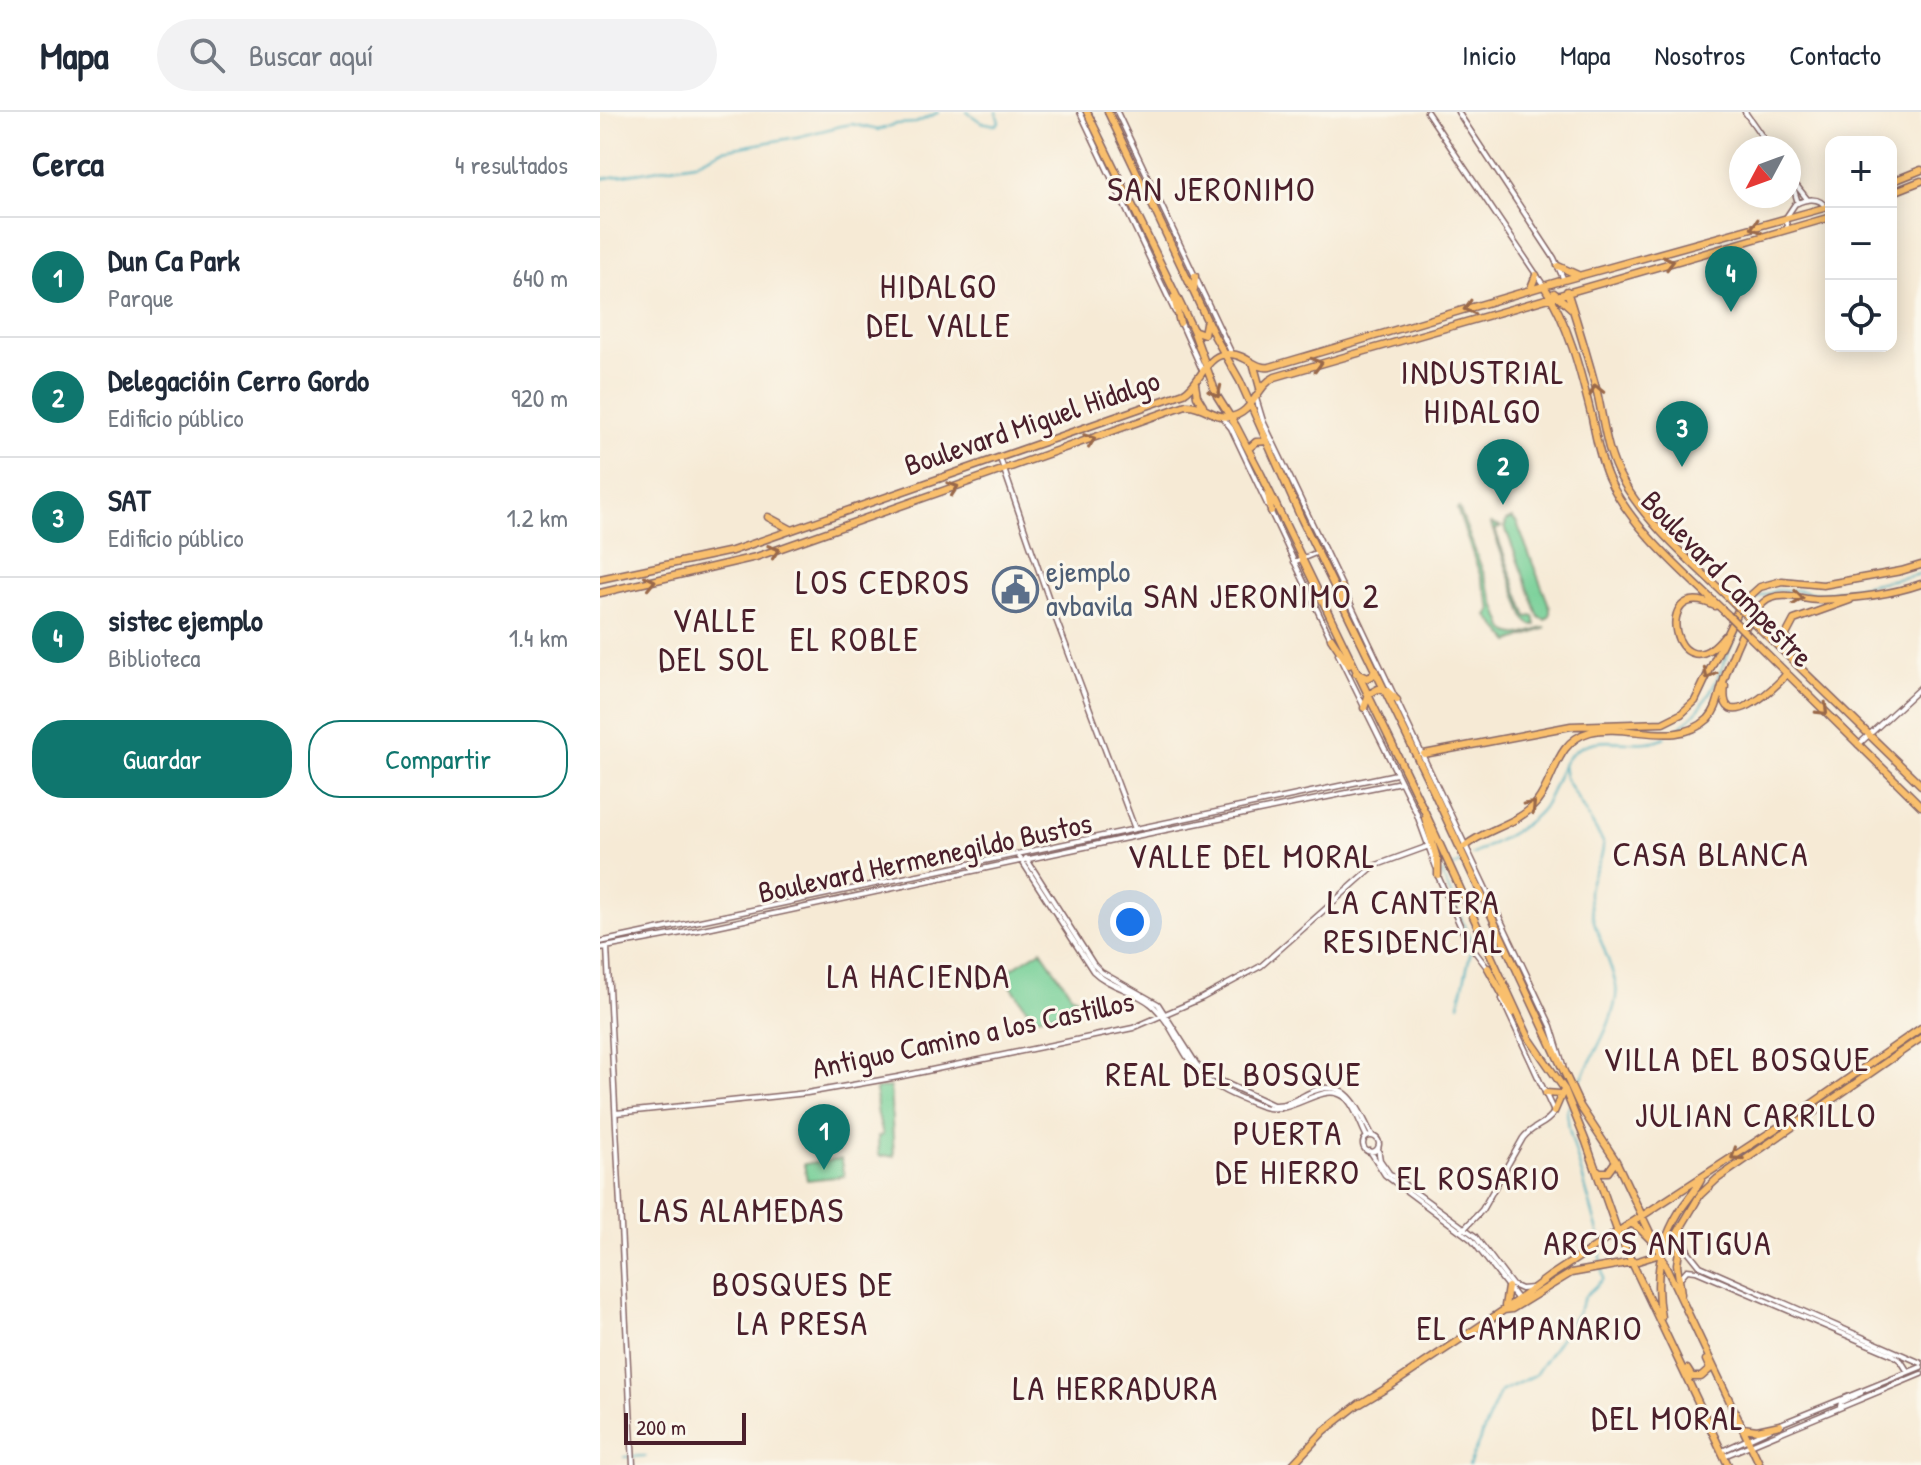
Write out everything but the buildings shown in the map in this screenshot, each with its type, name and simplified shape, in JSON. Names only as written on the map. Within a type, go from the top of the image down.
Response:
[{"type":"main road","points":[[1087,112],[1193,330],[1204,368],[1226,416],[1248,449],[1266,485],[1298,560],[1424,810],[1522,1023]]},
{"type":"main road","points":[[1108,112],[1204,316],[1229,354],[1318,552],[1463,847],[1564,1071],[1565,1090],[1554,1112]]},
{"type":"main road","points":[[1897,180],[1921,170]]},
{"type":"main road","points":[[1897,191],[1921,181]]},
{"type":"main road","points":[[1204,368],[1215,358],[1229,354],[1246,359],[1254,366],[1267,368],[1564,280],[1825,208]]},
{"type":"main road","points":[[1791,228],[1824,215],[1828,208]]},
{"type":"main road","points":[[1226,416],[1250,405],[1260,388],[1275,377],[1825,219]]},
{"type":"main road","points":[[1558,266],[1581,276]]},
{"type":"main road","points":[[1530,291],[1536,275]]},
{"type":"main road","points":[[1195,276],[1195,294]]},
{"type":"main road","name":"Boulevard Campestre","points":[[1564,280],[1597,395],[1606,442],[1620,477],[1633,498],[1654,524],[1921,785]]},
{"type":"main road","points":[[1171,286],[1180,323]]},
{"type":"main road","points":[[1544,286],[1573,311]]},
{"type":"main road","name":"Boulevard Campestre","points":[[1553,295],[1565,324],[1597,445],[1613,486],[1636,521],[1921,806]]},
{"type":"main road","points":[[1193,330],[1201,335],[1205,333],[1204,316]]},
{"type":"main road","points":[[1254,366],[1260,388]]},
{"type":"main road","name":"Boulevard Miguel Hidalgo","points":[[600,579],[732,551],[1000,458],[1184,393],[1195,384],[1204,368]]},
{"type":"main road","points":[[1195,384],[1197,396],[1205,408]]},
{"type":"main road","name":"Boulevard Miguel Hidalgo","points":[[600,593],[756,557],[1186,405],[1226,416]]},
{"type":"main road","points":[[1263,421],[1267,441]]},
{"type":"main road","points":[[1248,449],[1256,442],[1267,441]]},
{"type":"main road","points":[[1266,485],[1271,511]]},
{"type":"main road","points":[[768,517],[792,530]]},
{"type":"main road","points":[[1424,754],[1488,744],[1557,728],[1653,725],[1672,719],[1695,701],[1741,604],[1756,590],[1771,582],[1823,585],[1921,565]]},
{"type":"main road","points":[[1802,668],[1786,643],[1792,622],[1802,615],[1861,597],[1921,584]]},
{"type":"main road","points":[[1342,587],[1348,614],[1362,628]]},
{"type":"main road","points":[[1463,847],[1529,810],[1541,795],[1561,753],[1572,741],[1593,731],[1688,731],[1704,722],[1714,712],[1752,615],[1764,602],[1783,596],[1814,600],[1861,597]]},
{"type":"main road","points":[[1722,609],[1702,601],[1687,603],[1676,617],[1675,636],[1685,648],[1704,652],[1714,648],[1729,631]]},
{"type":"main road","points":[[1331,638],[1357,674],[1369,678],[1375,670]]},
{"type":"main road","points":[[1729,670],[1724,697],[1730,705],[1740,709],[1756,702],[1787,673]]},
{"type":"main road","points":[[1364,708],[1372,691],[1384,690],[1397,700]]},
{"type":"main road","points":[[1424,810],[1426,828],[1438,862],[1438,875]]},
{"type":"main road","points":[[1488,968],[1512,1011],[1616,1161],[1760,1465]]},
{"type":"main road","points":[[1519,1301],[1532,1288],[1702,1178],[1921,1028]]},
{"type":"main road","points":[[1292,1465],[1324,1431],[1360,1404],[1519,1301],[1571,1273],[1660,1254],[1671,1244],[1700,1195],[1717,1179],[1921,1038]]},
{"type":"main road","points":[[1546,1093],[1552,1096],[1565,1090]]},
{"type":"main road","points":[[1577,1106],[1618,1233],[1728,1465]]},
{"type":"main road","points":[[1595,1168],[1608,1172],[1616,1161]]},
{"type":"main road","points":[[1664,1329],[1658,1287],[1660,1254],[1676,1217],[1702,1178]]},
{"type":"main road","points":[[1606,1198],[1612,1229],[1609,1238]]},
{"type":"main road","points":[[1637,1204],[1647,1210],[1656,1208]]},
{"type":"main road","points":[[1683,1305],[1678,1251],[1685,1219]]},
{"type":"main road","points":[[1632,1224],[1654,1243]]},
{"type":"main road","points":[[1648,1259],[1654,1243]]},
{"type":"main road","points":[[1617,1265],[1637,1273]]},
{"type":"main road","points":[[1504,1310],[1508,1287]]},
{"type":"main road","points":[[1670,1343],[1690,1375],[1699,1377],[1710,1369],[1698,1335]]},
{"type":"main road","points":[[1743,1428],[1757,1430],[1780,1425]]},
{"type":"street","points":[[1080,112],[1204,368]]},
{"type":"street","points":[[1117,112],[1229,354]]},
{"type":"street","points":[[1427,112],[1544,286]]},
{"type":"street","points":[[1458,112],[1564,280]]},
{"type":"street","points":[[1745,112],[1762,136]]},
{"type":"street","points":[[1801,191],[1807,199]]},
{"type":"street","points":[[1801,202],[1807,199],[1825,204]]},
{"type":"street","points":[[1791,208],[1785,219],[1791,228]]},
{"type":"street","points":[[1256,398],[1263,421],[1424,754],[1463,847]]},
{"type":"street","points":[[1226,416],[1298,560],[1331,638],[1401,782],[1453,912],[1471,946],[1488,968],[1554,1112],[1549,1120],[1531,1129],[1523,1138],[1482,1210],[1463,1229]]},
{"type":"street","points":[[1000,458],[1136,836]]},
{"type":"street","points":[[1298,560],[1325,549]]},
{"type":"street","points":[[1858,746],[1921,687]]},
{"type":"street","name":"Boulevard Hermenegildo Bustos","points":[[600,945],[1397,774]]},
{"type":"street","name":"Boulevard Hermenegildo Bustos","points":[[607,943],[698,930],[1401,782]]},
{"type":"street","name":"Antiguo Camino a los Castillos","points":[[616,1113],[807,1093],[1121,1031],[1224,987],[1266,962],[1374,866],[1429,846]]},
{"type":"street","points":[[1020,854],[1093,971],[1101,978],[1158,1004],[1197,1065],[1215,1080],[1278,1106],[1320,1089],[1338,1089],[1353,1099],[1369,1136],[1378,1140],[1380,1160],[1389,1173],[1484,1246],[1512,1285],[1521,1289],[1532,1288]]},
{"type":"street","points":[[1037,857],[1033,870],[1038,884]]},
{"type":"street","points":[[1024,861],[1033,870]]},
{"type":"street","points":[[607,943],[633,1464]]},
{"type":"street","points":[[1369,1136],[1363,1144],[1385,1175],[1463,1229],[1519,1301]]},
{"type":"street","points":[[1370,1151],[1378,1148]]},
{"type":"street","points":[[1683,1227],[1688,1251],[1700,1266],[1921,1365]]},
{"type":"street","points":[[1679,1284],[1684,1271],[1696,1271],[1852,1335],[1898,1358],[1908,1372]]},
{"type":"street","points":[[1749,1442],[1780,1425],[1921,1365]]},
{"type":"street","points":[[1724,1453],[1921,1374]]},
{"type":"street","points":[[1840,1407],[1841,1402],[1866,1388]]},
{"type":"green space","points":[[1459,508],[1505,630],[1520,635],[1546,628],[1510,642],[1488,616],[1492,609]]},
{"type":"green space","points":[[1512,518],[1517,523],[1550,608],[1550,616],[1545,620],[1539,617],[1505,527],[1506,521]]},
{"type":"green space","points":[[1491,524],[1501,527],[1495,530],[1527,617],[1534,616],[1536,625],[1525,619]]},
{"type":"green space","points":[[1041,950],[1071,994],[1087,1007],[1033,1018],[1003,974]]},
{"type":"green space","points":[[890,1087],[894,1156],[879,1156],[878,1137],[883,1135],[876,1089]]},
{"type":"green space","points":[[841,1159],[844,1176],[807,1180],[804,1164]]},
{"type":"waterway","points":[[600,179],[695,163],[723,150],[852,124],[878,130],[896,124],[916,123],[939,112]]},
{"type":"waterway","points":[[967,112],[981,122],[996,125],[999,122],[996,112]]},
{"type":"waterway","points":[[1747,610],[1757,598],[1777,590],[1822,594],[1921,574]]},
{"type":"waterway","points":[[1677,729],[1690,719],[1710,693],[1744,616]]},
{"type":"waterway","points":[[1472,855],[1533,818],[1546,803],[1566,761],[1579,748],[1600,742],[1644,742],[1665,737]]},
{"type":"waterway","points":[[1563,765],[1565,778],[1603,842],[1589,895],[1593,918],[1616,985],[1609,1023],[1576,1089]]},
{"type":"waterway","points":[[1463,861],[1442,874],[1472,944]]},
{"type":"waterway","points":[[1459,1004],[1471,950]]},
{"type":"waterway","points":[[1569,1106],[1569,1129],[1600,1239]]},
{"type":"waterway","points":[[1469,1465],[1500,1392],[1535,1375],[1578,1312],[1585,1296],[1603,1279],[1600,1245]]},
{"type":"waterway","points":[[624,1457],[645,1456]]},
{"type":"place","name":"sistec ejemplo","points":[[1731,312]]},
{"type":"place","name":"SAT","points":[[1682,467]]},
{"type":"place","name":"Delegacióin Cerro Gordo","points":[[1503,505]]},
{"type":"place","name":"ejemplo avbavila","points":[[1015,589]]},
{"type":"place","name":"Dun Ca Park","points":[[824,1170]]},
{"type":"district","name":"SAN JERONIMO","points":[[1212,189]]},
{"type":"district","name":"HIDALGO DEL VALLE","points":[[939,306]]},
{"type":"district","name":"INDUSTRIAL HIDALGO","points":[[1483,392]]},
{"type":"district","name":"LOS CEDROS","points":[[883,582]]},
{"type":"district","name":"SAN JERONIMO 2","points":[[1262,596]]},
{"type":"district","name":"EL ROBLE","points":[[855,639]]},
{"type":"district","name":"VALLE DEL SOL","points":[[715,640]]},
{"type":"district","name":"CASA BLANCA","points":[[1711,854]]},
{"type":"district","name":"VALLE DEL MORAL","points":[[1252,856]]},
{"type":"district","name":"LA CANTERA RESIDENCIAL","points":[[1414,922]]},
{"type":"district","name":"LA HACIENDA","points":[[919,976]]},
{"type":"district","name":"VILLA DEL BOSQUE","points":[[1737,1059]]},
{"type":"district","name":"REAL DEL BOSQUE","points":[[1234,1074]]},
{"type":"district","name":"JULIAN CARRILLO","points":[[1756,1115]]},
{"type":"district","name":"PUERTA DE HIERRO","points":[[1288,1152]]},
{"type":"district","name":"EL ROSARIO","points":[[1479,1178]]},
{"type":"district","name":"LAS ALAMEDAS","points":[[742,1210]]},
{"type":"district","name":"ARCOS ANTIGUA","points":[[1658,1243]]},
{"type":"district","name":"BOSQUES DE LA PRESA","points":[[803,1304]]},
{"type":"district","name":"EL CAMPANARIO","points":[[1530,1328]]},
{"type":"district","name":"LA HERRADURA","points":[[1116,1388]]},
{"type":"district","name":"DEL MORAL","points":[[1668,1418]]}]
